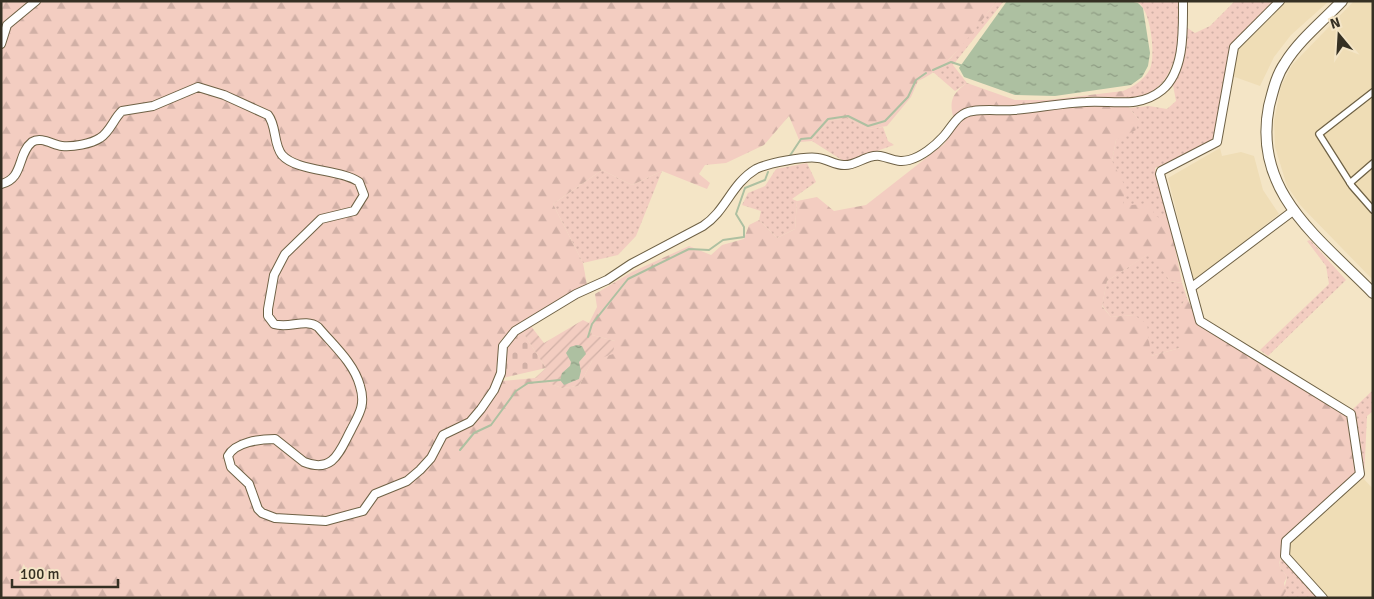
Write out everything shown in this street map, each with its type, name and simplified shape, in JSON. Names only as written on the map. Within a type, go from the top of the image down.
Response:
[{"type":"street","points":[[1,44],[7,25],[36,1]]},
{"type":"street","points":[[1,184],[12,179],[17,173],[28,147],[33,141],[38,139],[62,146],[90,142],[100,138],[122,111],[153,106],[198,87],[224,95],[268,115],[272,120],[278,148],[286,158],[359,182],[364,195],[358,207],[349,214],[321,219],[285,254],[274,275],[268,309],[270,320],[274,324],[285,326],[309,323],[318,327],[355,374],[362,395],[361,412],[341,453],[327,463],[317,465],[304,462],[275,439],[252,442],[236,447],[228,456],[230,467],[248,484],[258,509],[262,513],[275,518],[326,521],[363,511],[375,494],[407,481],[431,458],[443,435],[470,422],[494,390],[501,373],[504,346],[515,331],[576,294],[607,280],[631,264],[708,223],[722,208],[736,186],[755,170],[766,165],[810,158],[844,166],[871,156],[879,156],[898,162],[910,160],[922,154],[943,137],[958,116],[972,111],[1019,109],[1088,101],[1126,104],[1152,96],[1169,84],[1174,74],[1182,36],[1183,1]]},
{"type":"street","points":[[1280,1],[1234,47],[1217,142],[1161,171],[1160,174],[1200,321],[1351,414],[1360,474],[1286,541],[1285,556],[1323,598]]},
{"type":"street","points":[[1342,1],[1306,37],[1285,63],[1274,84],[1267,120],[1267,147],[1274,177],[1293,211],[1373,292]]},
{"type":"street","points":[[1373,92],[1320,134],[1350,183],[1373,210]]},
{"type":"street","points":[[1350,183],[1373,163]]},
{"type":"street","points":[[1192,287],[1293,211]]},
{"type":"shaded area","points":[[1284,1],[1329,1],[1291,35],[1274,57],[1260,86],[1232,76],[1237,48]]},
{"type":"shaded area","points":[[1354,1],[1373,1],[1373,280],[1301,206],[1287,186],[1275,147],[1274,121],[1281,86],[1292,65]]},
{"type":"shaded area","points":[[1220,148],[1222,156],[1241,152],[1254,156],[1263,190],[1279,214],[1198,279],[1193,278],[1168,178]]},
{"type":"shaded area","points":[[1362,477],[1373,489],[1373,598],[1329,598],[1289,553],[1290,540]]},
{"type":"green space","points":[[1,1],[997,1],[962,46],[941,66],[918,81],[911,97],[887,126],[868,129],[847,118],[829,121],[812,141],[800,142],[789,116],[764,145],[726,163],[705,165],[699,174],[710,183],[707,189],[662,171],[632,185],[602,170],[553,204],[583,263],[587,285],[516,326],[501,340],[496,370],[502,381],[535,378],[562,388],[579,386],[592,361],[615,341],[592,335],[589,323],[597,307],[595,294],[632,272],[689,246],[711,255],[722,245],[744,239],[749,225],[759,220],[777,238],[795,229],[797,201],[817,197],[834,211],[866,205],[944,144],[956,127],[952,113],[953,98],[967,83],[1015,100],[1048,100],[1123,91],[1129,108],[1139,120],[1136,130],[1116,140],[1112,161],[1125,186],[1123,206],[1150,203],[1155,216],[1170,222],[1182,283],[1170,281],[1150,253],[1107,281],[1102,306],[1111,317],[1134,315],[1147,324],[1151,356],[1180,348],[1180,307],[1187,298],[1199,324],[1347,415],[1357,471],[1284,539],[1279,565],[1287,577],[1284,583],[1286,591],[1282,598],[1,598]]},
{"type":"green space","points":[[997,1],[1004,1],[953,65],[967,83],[955,91],[933,72],[951,58]]},
{"type":"green space","points":[[1136,1],[1180,1],[1179,39],[1172,65],[1167,76],[1159,86],[1149,93],[1126,100],[1123,91],[1141,80],[1148,73],[1152,63],[1149,22],[1141,5]]},
{"type":"green space","points":[[1235,1],[1276,1],[1230,46],[1215,143],[1155,168],[1170,222],[1123,206],[1112,161],[1116,140],[1139,120],[1129,108],[1149,106],[1167,109],[1176,101],[1173,85],[1179,75],[1186,27],[1195,33],[1210,26]]},
{"type":"green space","points":[[847,118],[868,129],[883,127],[888,141],[894,145],[845,162],[812,141],[829,121]]},
{"type":"green space","points":[[807,163],[816,182],[792,199],[797,201],[795,229],[777,238],[759,220],[761,211],[742,205],[748,193],[765,186],[776,169]]},
{"type":"green space","points":[[602,170],[632,185],[662,171],[636,236],[618,255],[583,263],[553,204]]},
{"type":"green space","points":[[1310,240],[1346,280],[1268,356],[1260,350],[1329,284],[1326,266],[1307,241]]},
{"type":"green space","points":[[1151,252],[1170,281],[1182,283],[1187,298],[1180,307],[1180,348],[1151,356],[1134,315],[1111,317],[1102,305],[1107,281]]},
{"type":"green space","points":[[583,320],[589,323],[592,335],[615,341],[613,354],[592,361],[579,386],[562,388],[535,378],[546,368],[522,331],[530,325],[544,343]]},
{"type":"green space","points":[[522,331],[546,368],[503,378],[508,343]]},
{"type":"green space","points":[[1373,390],[1373,411],[1367,416],[1364,479],[1362,477],[1353,409]]},
{"type":"green space","points":[[1282,556],[1320,598],[1282,598],[1287,577],[1279,565]]},
{"type":"water","points":[[1007,1],[1129,1],[1138,3],[1143,8],[1150,53],[1148,66],[1142,77],[1131,85],[1055,96],[1015,95],[964,77],[959,68]]},
{"type":"water","points":[[582,346],[586,354],[579,362],[581,371],[579,379],[564,385],[560,380],[562,373],[570,366],[571,362],[566,353],[570,347]]},
{"type":"waterway","points":[[933,70],[951,62],[963,66]]},
{"type":"waterway","points":[[789,157],[801,139],[811,138],[828,119],[848,116],[868,126],[885,121],[908,97],[916,80],[926,73]]},
{"type":"waterway","points":[[588,337],[592,324],[628,279],[689,249],[709,250],[723,240],[744,237],[744,227],[736,214],[745,188],[765,180],[768,172]]},
{"type":"waterway","points":[[460,450],[474,433],[491,425],[516,391],[528,383],[560,380]]}]
